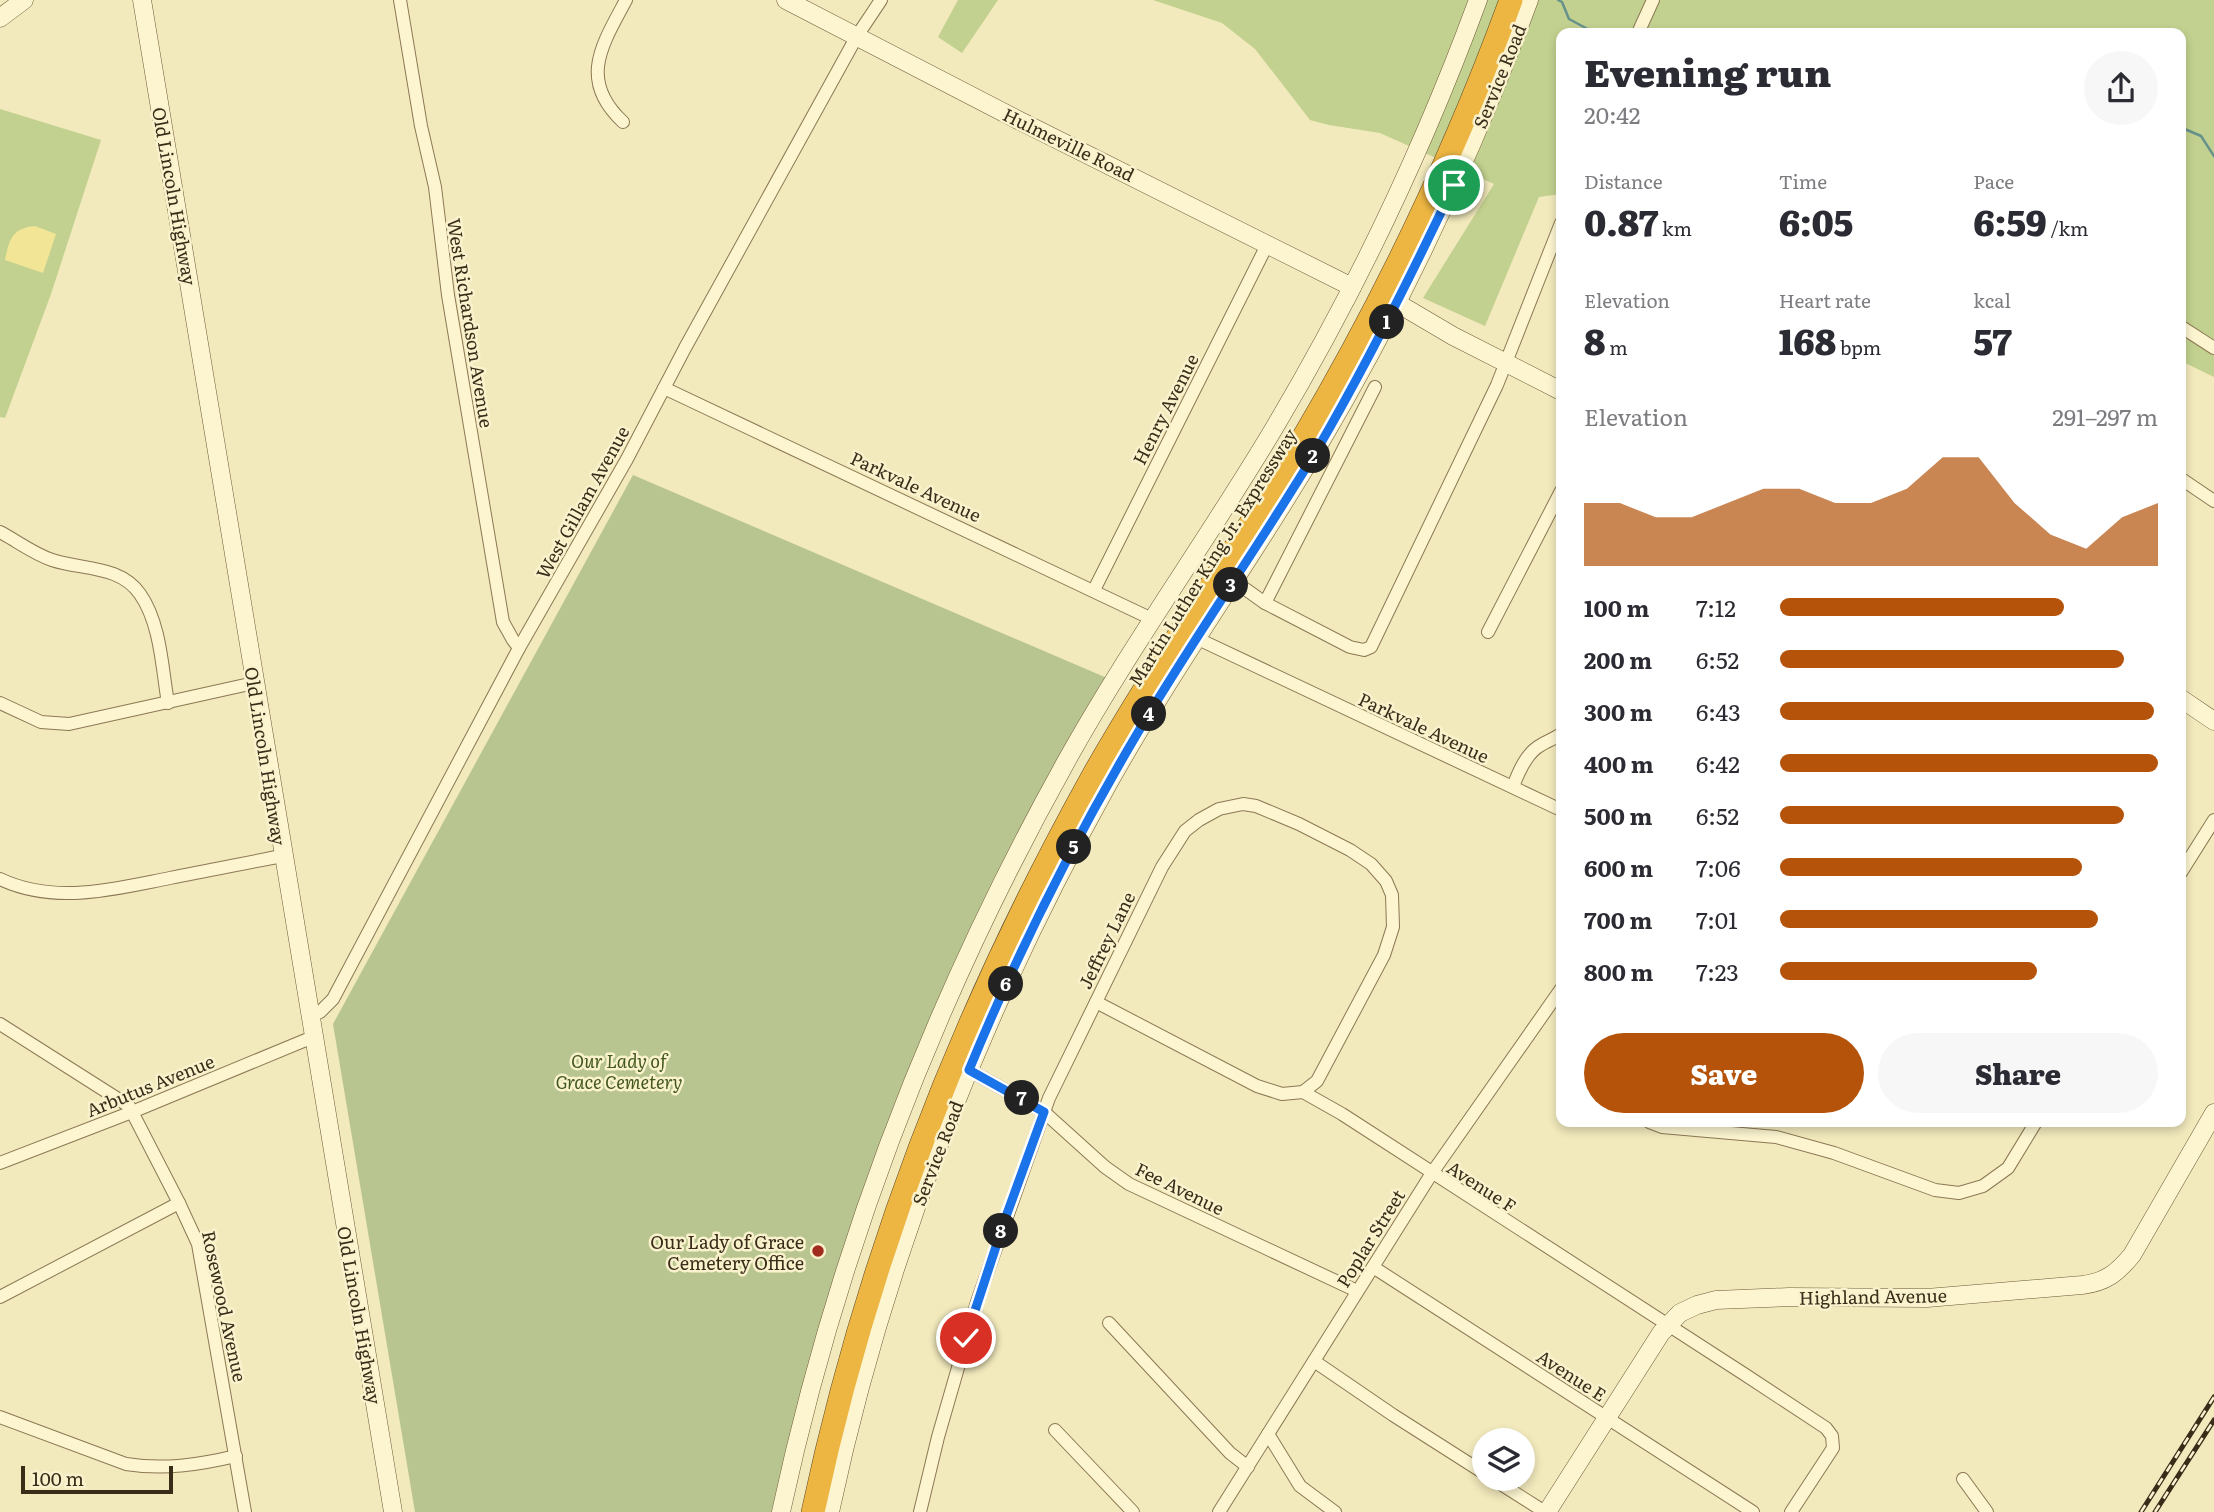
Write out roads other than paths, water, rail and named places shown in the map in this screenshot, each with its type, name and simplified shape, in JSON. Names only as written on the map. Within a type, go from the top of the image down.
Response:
[{"type":"highway","name":"Martin Luther King Jr. Expressway","points":[[799,1512],[830,1385],[878,1225],[932,1081],[981,965],[1030,865],[1111,718],[1266,474],[1341,344],[1426,172],[1496,0]]},
{"type":"highway","name":"Martin Luther King Jr. Expressway","points":[[813,1512],[843,1388],[891,1229],[929,1124],[993,971],[1047,861],[1123,725],[1271,491],[1348,360],[1391,279],[1438,178],[1483,74],[1511,0]]},
{"type":"street","points":[[0,18],[24,0]]},
{"type":"street","name":"Old Lincoln Highway","points":[[142,0],[393,1512]]},
{"type":"street","name":"West Richardson Avenue","points":[[400,0],[421,126],[435,187],[448,295],[503,622],[519,648]]},
{"type":"street","points":[[623,122],[610,110],[596,74],[602,44],[626,0]]},
{"type":"street","name":"Hulmeville Road","points":[[786,0],[1352,287]]},
{"type":"street","name":"West Gillam Avenue","points":[[309,1016],[320,1012],[333,999],[519,648],[587,530],[858,36],[881,0]]},
{"type":"street","points":[[781,1512],[813,1380],[841,1283],[880,1167],[965,958],[1036,817],[1096,709],[1269,436],[1352,287],[1410,165],[1478,0]]},
{"type":"street","name":"Service Road","points":[[830,1512],[859,1392],[925,1183],[969,1070],[1009,978],[1057,879],[1137,733],[1316,450],[1397,303],[1468,153],[1529,0]]},
{"type":"street","points":[[1640,28],[1653,0]]},
{"type":"street","points":[[1234,581],[1265,603],[1350,647],[1364,650],[1371,647],[1470,445],[1506,364],[1556,236]]},
{"type":"street","name":"Henry Avenue","points":[[1094,590],[1268,243]]},
{"type":"street","points":[[1397,303],[1556,389]]},
{"type":"street","points":[[2186,330],[2214,348]]},
{"type":"street","points":[[1265,603],[1375,387]]},
{"type":"street","name":"Parkvale Avenue","points":[[664,388],[1152,619]]},
{"type":"street","points":[[2186,481],[2213,497]]},
{"type":"street","points":[[1488,632],[1556,501]]},
{"type":"street","points":[[0,532],[51,559],[110,572],[131,584],[142,597],[151,617],[168,703]]},
{"type":"street","name":"Parkvale Avenue","points":[[1196,638],[1556,808]]},
{"type":"street","points":[[0,703],[41,722],[53,724],[84,721],[254,683]]},
{"type":"street","points":[[2186,702],[2214,721]]},
{"type":"street","points":[[1513,788],[1517,775],[1530,754],[1539,745],[1556,736]]},
{"type":"street","name":"Jeffrey Lane","points":[[920,1512],[937,1437],[977,1302],[1044,1112],[1161,867],[1185,831],[1199,820],[1226,807],[1243,804],[1270,810],[1350,850],[1371,864],[1386,881],[1394,905],[1393,926],[1384,955],[1317,1081],[1303,1092]]},
{"type":"street","points":[[2186,864],[2214,820]]},
{"type":"street","points":[[0,879],[40,892],[76,894],[282,856]]},
{"type":"street","name":"Poplar Street","points":[[1219,1512],[1432,1173],[1556,996]]},
{"type":"street","name":"Avenue F","points":[[1096,1002],[1256,1086],[1282,1094],[1303,1092],[1342,1114],[1807,1415],[1832,1436],[1833,1448],[1791,1512]]},
{"type":"street","name":"Rosewood Avenue","points":[[0,1024],[120,1099],[132,1112],[179,1203],[198,1244],[245,1512]]},
{"type":"street","name":"Arbutus Avenue","points":[[1,1161],[132,1112],[313,1037]]},
{"type":"street","name":"Fee Avenue","points":[[969,1070],[1044,1112],[1105,1167],[1129,1184],[1357,1291]]},
{"type":"street","name":"Highland Avenue","points":[[1546,1512],[1668,1325],[1689,1308],[1716,1300],[1789,1297],[1927,1298],[2082,1285],[2107,1280],[2132,1255],[2214,1113]]},
{"type":"street","points":[[1672,1127],[1776,1137],[1834,1153],[1935,1190],[1959,1193],[1983,1186],[2008,1168],[2033,1127]]},
{"type":"street","points":[[0,1297],[179,1203]]},
{"type":"street","name":"Avenue E","points":[[1373,1267],[1753,1512]]},
{"type":"street","points":[[1109,1323],[1230,1453],[1248,1467]]},
{"type":"street","points":[[1314,1360],[1472,1465]]},
{"type":"street","points":[[0,1417],[116,1461],[136,1465],[180,1466],[236,1456]]},
{"type":"street","points":[[1055,1430],[1133,1512]]},
{"type":"street","points":[[1268,1434],[1300,1486],[1335,1512]]},
{"type":"street","points":[[1963,1479],[1987,1512]]},
{"type":"street","points":[[1512,1491],[1546,1512]]},
{"type":"waterway","points":[[1558,0],[1562,2],[1569,19],[1586,28]]},
{"type":"waterway","points":[[2186,130],[2201,136],[2214,156]]},
{"type":"railway","points":[[2141,1512],[2214,1397]]},
{"type":"railway","points":[[2155,1512],[2214,1420]]},
{"type":"place","name":"Our Lady of Grace Cemetery Office","points":[[818,1251]]},
{"type":"park label","name":"Our Lady of Grace Cemetery","points":[[619,1070]]}]
